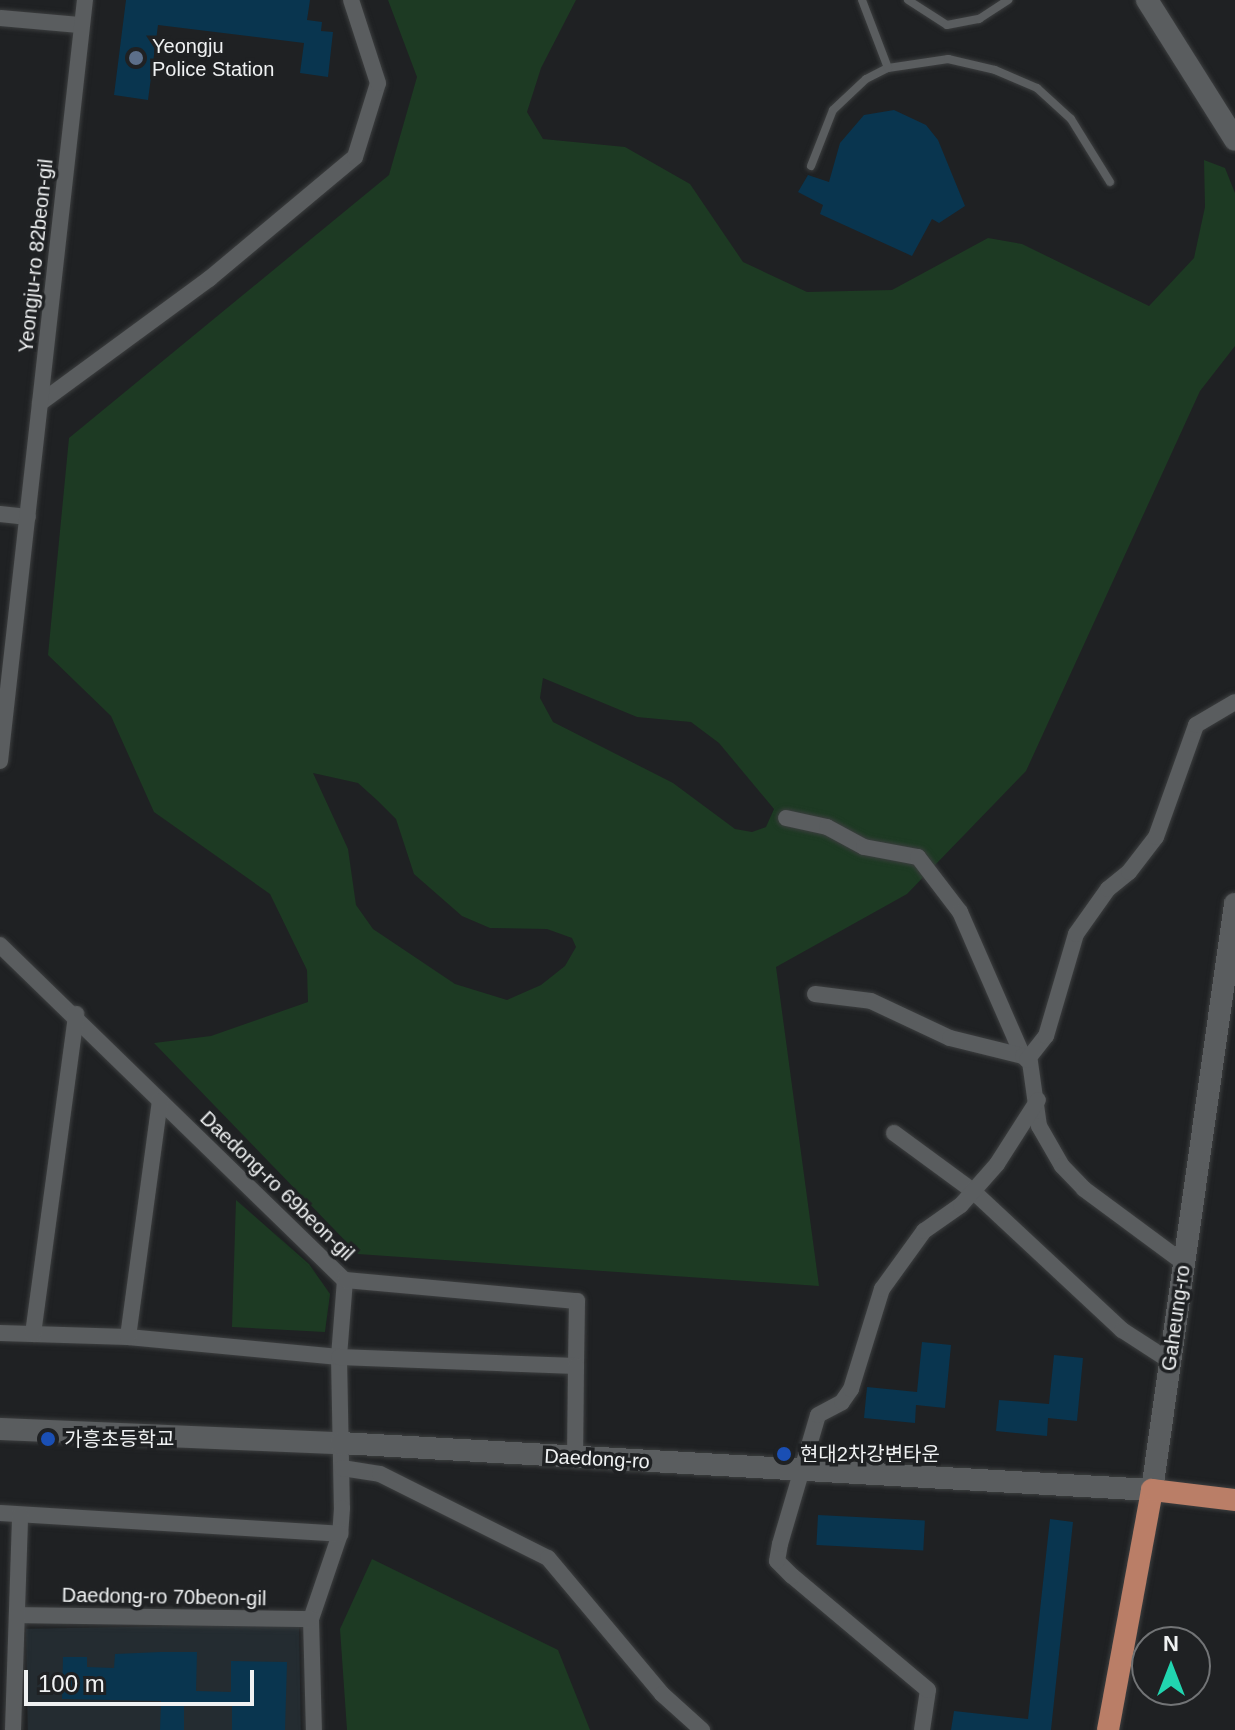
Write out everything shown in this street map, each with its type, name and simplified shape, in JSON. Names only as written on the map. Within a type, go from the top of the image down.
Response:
[{"type":"main road","points":[[1147,0],[1235,140]]},
{"type":"main road","name":"Gaheung-ro","points":[[1108,1730],[1152,1490],[1235,904]]},
{"type":"main road","name":"Daedong-ro","points":[[0,1429],[341,1443],[1152,1490],[1235,1500]]},
{"type":"street","name":"Yeongju-ro 82beon-gil","points":[[0,761],[85,0]]},
{"type":"street","points":[[40,403],[209,279],[355,157],[378,83],[351,0]]},
{"type":"street","points":[[0,18],[80,25]]},
{"type":"street","points":[[0,514],[28,517]]},
{"type":"street","points":[[1025,1058],[1046,1036],[1076,934],[1108,889],[1129,872],[1156,837],[1196,725],[1235,702]]},
{"type":"street","points":[[786,818],[827,827],[864,847],[918,857],[960,912],[1025,1058],[1038,1100],[1039,1126],[1062,1166],[1084,1189],[1184,1263]]},
{"type":"street","name":"Daedong-ro 69beon-gil","points":[[0,945],[76,1014],[160,1101],[345,1280],[339,1357],[341,1443]]},
{"type":"street","points":[[815,994],[850,995],[950,1038],[1025,1058]]},
{"type":"street","points":[[33,1334],[76,1014]]},
{"type":"street","points":[[922,1730],[928,1690],[834,1615],[777,1561],[818,1415],[842,1402],[851,1389],[882,1289],[924,1231],[973,1191],[1018,1137],[1038,1100]]},
{"type":"street","points":[[128,1337],[160,1101]]},
{"type":"street","points":[[894,1133],[973,1191],[1122,1330],[1170,1361]]},
{"type":"street","points":[[345,1280],[577,1301],[575,1458]]},
{"type":"street","points":[[0,1333],[128,1337],[339,1357],[576,1366]]},
{"type":"street","points":[[314,1730],[311,1619],[340,1534],[341,1443]]},
{"type":"street","points":[[342,1468],[380,1474],[548,1558],[662,1694],[702,1730]]},
{"type":"street","points":[[0,1513],[340,1534]]},
{"type":"street","points":[[13,1730],[20,1515]]},
{"type":"street","name":"Daedong-ro 70beon-gil","points":[[18,1615],[311,1619]]},
{"type":"lane","points":[[862,0],[888,68]]},
{"type":"lane","points":[[908,0],[947,25],[979,19],[1008,0]]},
{"type":"lane","points":[[811,166],[833,110],[866,79],[888,68],[948,59],[995,70],[1037,88],[1071,119],[1110,182]]},
{"type":"shaded area","points":[[299,1624],[301,1730],[28,1730],[26,1629]]},
{"type":"green space","points":[[388,0],[576,0],[541,68],[527,112],[543,139],[625,147],[690,184],[743,262],[807,292],[892,290],[988,238],[1022,244],[1149,306],[1194,258],[1205,207],[1204,160],[1225,168],[1235,193],[1235,346],[1200,391],[1026,771],[907,894],[776,967],[819,1286],[358,1254],[154,1043],[211,1036],[308,1002],[307,970],[270,894],[154,812],[111,716],[48,655],[69,438],[389,175],[417,77]],"holes":[[[543,678],[637,717],[691,722],[719,743],[774,809],[766,827],[752,832],[735,829],[673,783],[553,722],[540,698]],[[313,773],[358,783],[378,801],[396,819],[414,874],[462,916],[490,928],[547,929],[572,938],[576,947],[565,966],[541,985],[507,1000],[455,984],[373,929],[356,905],[348,849]]]},
{"type":"green space","points":[[236,1200],[309,1264],[330,1294],[325,1332],[232,1327]]},
{"type":"green space","points":[[372,1559],[558,1650],[590,1730],[347,1730],[340,1629]]},
{"type":"building","name":"Yeongju Police Station","points":[[126,0],[310,0],[307,20],[322,22],[321,31],[333,32],[328,77],[300,73],[304,43],[158,25],[148,100],[114,95]]},
{"type":"building","points":[[894,110],[926,125],[938,140],[965,206],[939,223],[932,219],[912,256],[820,214],[823,205],[798,192],[808,175],[829,182],[840,143],[864,115]]},
{"type":"building","points":[[922,1342],[951,1345],[945,1408],[916,1405],[915,1423],[864,1418],[867,1387],[917,1392]]},
{"type":"building","points":[[1054,1355],[1083,1358],[1077,1421],[1048,1418],[1047,1436],[996,1431],[999,1400],[1049,1404]]},
{"type":"building","points":[[818,1515],[925,1521],[923,1551],[816,1545]]},
{"type":"building","points":[[1050,1519],[1073,1522],[1051,1730],[951,1730],[954,1711],[1028,1719]]},
{"type":"building","points":[[197,1652],[196,1691],[231,1692],[231,1661],[287,1662],[285,1730],[232,1730],[232,1706],[184,1705],[184,1730],[160,1730],[161,1701],[62,1699],[63,1657],[87,1657],[87,1667],[114,1668],[115,1654]]},
{"type":"place","name":"Yeongju Police Station","points":[[136,58]]},
{"type":"place","name":"가흥초등학교","points":[[48,1439]]},
{"type":"place","name":"현대2차강변타운","points":[[784,1454]]}]
